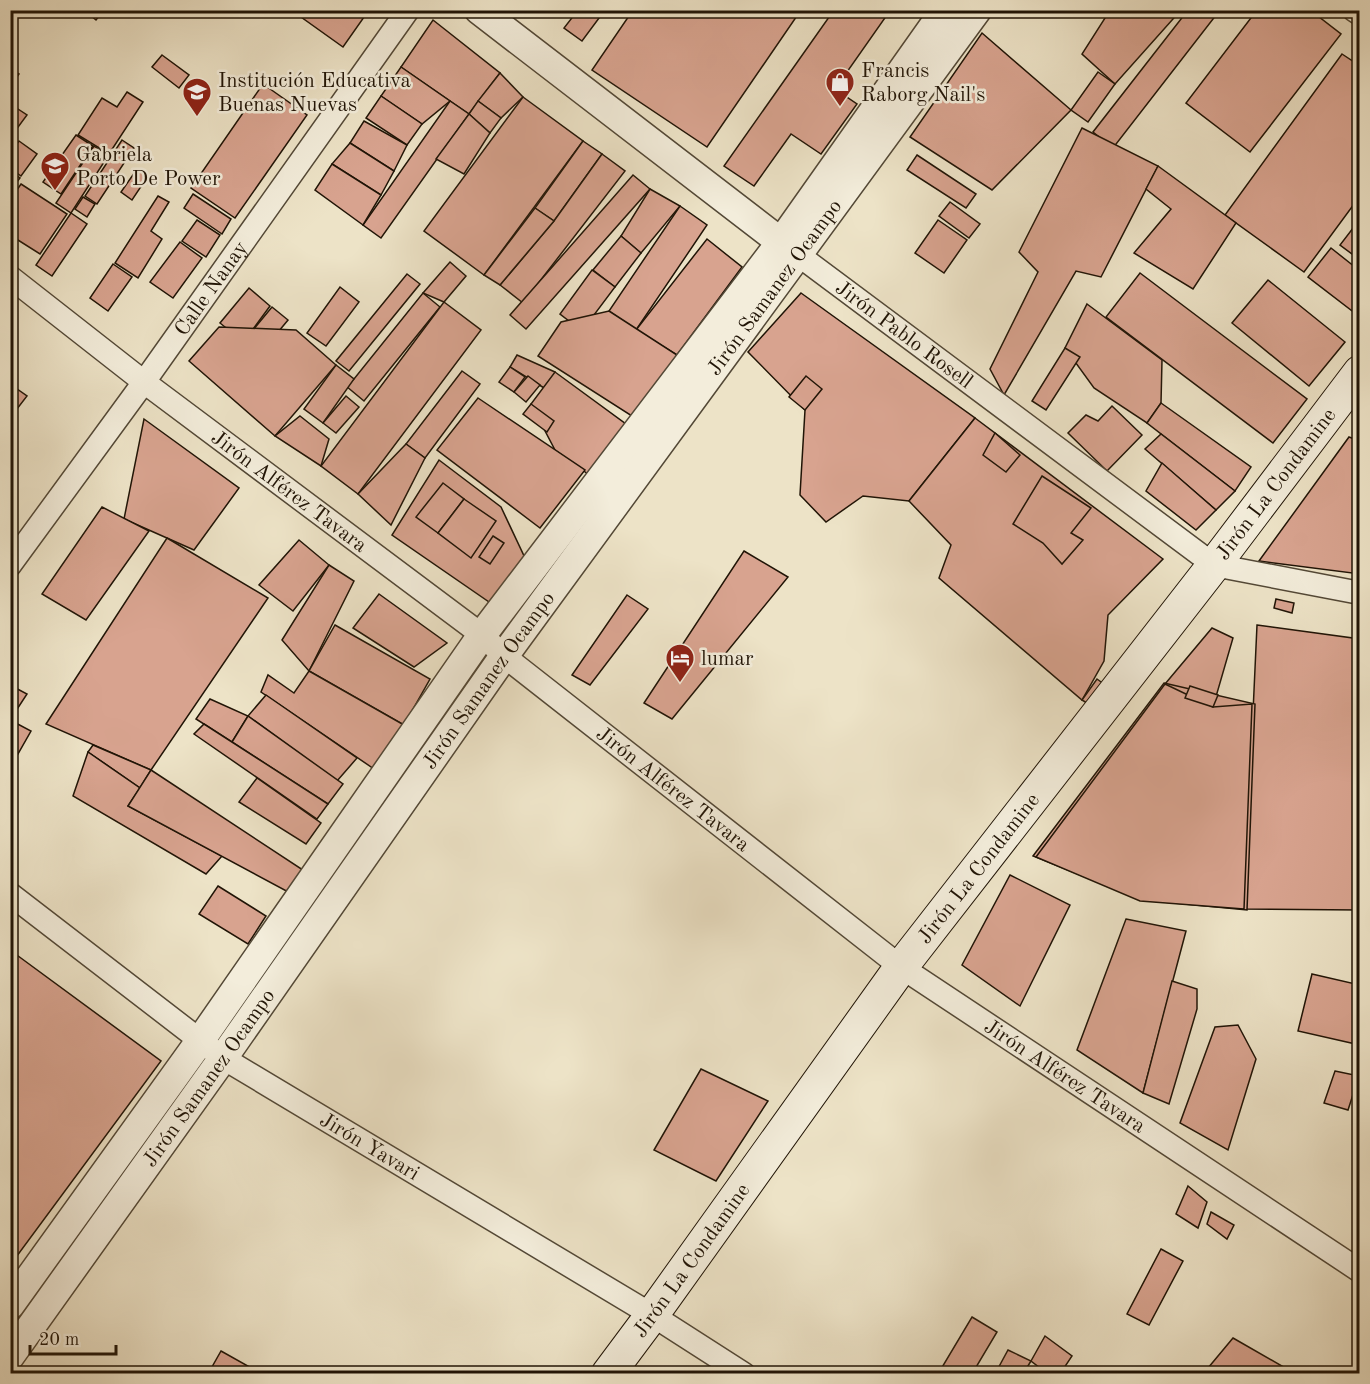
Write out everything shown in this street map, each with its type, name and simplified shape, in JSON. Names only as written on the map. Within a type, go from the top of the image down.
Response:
[{"type":"main road","name":"Jirón La Condamine","points":[[608,1374],[901,967],[1214,565],[1359,372]]},
{"type":"street","name":"Calle Nanay","points":[[10,565],[144,382],[408,10]]},
{"type":"street","name":"Jirón Pablo Rosell","points":[[479,10],[789,248],[1214,565],[1359,593]]},
{"type":"street","name":"Jirón Samanez Ocampo","points":[[10,1305],[212,1049],[504,656],[789,248],[945,10]]},
{"type":"street","name":"Jirón Samanez Ocampo","points":[[10,1356],[482,635],[976,10]]},
{"type":"street","points":[[1354,10],[1359,14]]},
{"type":"street","name":"Jirón Alférez Tavara","points":[[10,277],[144,382],[482,635],[504,656],[901,967],[1359,1271]]},
{"type":"street","name":"Jirón Yavari","points":[[10,894],[212,1049],[652,1315],[744,1374]]},
{"type":"building","points":[[84,10],[104,10],[96,20]]},
{"type":"building","points":[[295,10],[369,10],[343,47],[294,12]]},
{"type":"building","points":[[578,10],[605,10],[582,41],[564,28]]},
{"type":"building","points":[[633,10],[801,10],[707,147],[592,70]]},
{"type":"building","points":[[834,10],[880,10],[887,15],[835,89],[857,104],[821,154],[791,134],[754,186],[724,166]]},
{"type":"building","points":[[1101,10],[1181,10],[1115,84],[1082,54],[1107,15]]},
{"type":"building","points":[[1188,10],[1220,10],[1113,148],[1093,132]]},
{"type":"building","points":[[1257,10],[1310,10],[1341,34],[1250,152],[1186,103]]},
{"type":"building","points":[[433,20],[500,73],[469,114],[401,67]]},
{"type":"building","points":[[982,33],[1071,110],[992,190],[910,137]]},
{"type":"building","points":[[1342,54],[1360,66],[1360,196],[1304,272],[1225,215]]},
{"type":"building","points":[[162,55],[189,75],[179,88],[152,67]]},
{"type":"building","points":[[401,67],[450,101],[422,124],[381,96]]},
{"type":"building","points":[[10,68],[19,74],[10,87]]},
{"type":"building","points":[[1098,72],[1115,84],[1088,122],[1071,110]]},
{"type":"building","points":[[500,73],[523,97],[501,118],[478,101]]},
{"type":"building","points":[[263,84],[307,115],[235,218],[191,188]]},
{"type":"building","points":[[127,92],[143,102],[109,154],[78,135],[102,98],[117,107]]},
{"type":"building","points":[[381,96],[422,124],[407,145],[366,118]]},
{"type":"building","points":[[523,97],[583,141],[484,275],[424,231]]},
{"type":"building","points":[[450,101],[469,114],[381,238],[363,225]]},
{"type":"building","points":[[478,101],[501,118],[490,133],[469,114]]},
{"type":"building","points":[[18,109],[27,115],[10,138],[10,120]]},
{"type":"building","points":[[469,114],[490,133],[464,174],[436,159]]},
{"type":"building","points":[[364,121],[407,145],[394,171],[350,143]]},
{"type":"building","points":[[1082,128],[1158,166],[1101,277],[1076,271],[1004,395],[990,369],[1038,272],[1019,252]]},
{"type":"building","points":[[76,135],[93,146],[61,194],[43,182]]},
{"type":"building","points":[[122,140],[134,148],[97,204],[85,196]]},
{"type":"building","points":[[19,141],[37,154],[21,176],[10,168],[10,153]]},
{"type":"building","points":[[583,141],[602,154],[554,221],[535,208]]},
{"type":"building","points":[[350,143],[394,171],[381,195],[332,164]]},
{"type":"building","points":[[94,146],[108,156],[71,213],[56,203]]},
{"type":"building","points":[[602,154],[625,171],[523,303],[500,285],[554,221]]},
{"type":"building","points":[[917,155],[976,194],[966,208],[907,170]]},
{"type":"building","points":[[332,164],[381,195],[363,225],[315,190]]},
{"type":"building","points":[[1158,166],[1236,223],[1193,289],[1134,253],[1171,209],[1146,189]]},
{"type":"building","points":[[137,169],[148,176],[132,200],[121,192]]},
{"type":"building","points":[[10,171],[20,178],[10,191]]},
{"type":"building","points":[[633,175],[650,189],[526,329],[510,315]]},
{"type":"building","points":[[21,184],[67,214],[40,254],[10,235],[10,200]]},
{"type":"building","points":[[650,189],[680,206],[641,253],[621,236]]},
{"type":"building","points":[[193,194],[231,219],[222,234],[184,208]]},
{"type":"building","points":[[158,196],[169,202],[151,231],[162,239],[138,278],[115,263]]},
{"type":"building","points":[[83,197],[95,204],[87,217],[75,209]]},
{"type":"building","points":[[950,202],[980,224],[969,238],[939,216]]},
{"type":"building","points":[[680,206],[707,225],[636,330],[609,311]]},
{"type":"building","points":[[535,208],[554,221],[500,285],[484,275]]},
{"type":"building","points":[[71,213],[87,224],[52,276],[36,265]]},
{"type":"building","points":[[1360,219],[1360,260],[1340,245]]},
{"type":"building","points":[[197,220],[220,235],[206,257],[182,241]]},
{"type":"building","points":[[938,220],[967,240],[944,273],[915,253]]},
{"type":"building","points":[[621,236],[641,253],[615,287],[593,270]]},
{"type":"building","points":[[707,239],[742,267],[677,355],[636,330]]},
{"type":"building","points":[[180,242],[202,258],[173,298],[150,282]]},
{"type":"building","points":[[1331,248],[1360,271],[1360,317],[1308,277]]},
{"type":"building","points":[[450,262],[466,276],[444,302],[423,293]]},
{"type":"building","points":[[113,264],[132,277],[108,311],[90,298]]},
{"type":"building","points":[[592,270],[615,287],[582,331],[560,314]]},
{"type":"building","points":[[1140,273],[1307,399],[1273,443],[1106,317]]},
{"type":"building","points":[[407,274],[420,284],[349,371],[336,361]]},
{"type":"building","points":[[1268,280],[1345,342],[1309,386],[1232,323]]},
{"type":"building","points":[[340,287],[359,302],[326,346],[307,333]]},
{"type":"building","points":[[249,288],[270,306],[248,336],[241,340],[220,323]]},
{"type":"building","points":[[423,293],[440,307],[364,401],[346,386]]},
{"type":"building","points":[[801,293],[975,418],[909,501],[863,496],[826,522],[800,495],[805,410],[748,352]]},
{"type":"building","points":[[444,302],[481,330],[358,494],[321,466]]},
{"type":"building","points":[[1087,304],[1162,360],[1161,403],[1147,423],[1094,388],[1065,348]]},
{"type":"building","points":[[272,307],[288,320],[264,349],[248,336]]},
{"type":"building","points":[[609,311],[677,355],[635,418],[538,356],[561,322]]},
{"type":"building","points":[[219,327],[296,330],[336,365],[275,436],[189,361]]},
{"type":"building","points":[[1065,348],[1080,357],[1046,410],[1032,401]]},
{"type":"building","points":[[517,355],[555,372],[549,391],[510,367]]},
{"type":"building","points":[[336,365],[354,379],[323,423],[304,409]]},
{"type":"building","points":[[510,367],[525,377],[514,392],[499,382]]},
{"type":"building","points":[[462,371],[480,384],[425,458],[406,444]]},
{"type":"building","points":[[555,372],[630,427],[592,477],[555,450],[531,404]]},
{"type":"building","points":[[528,376],[540,385],[526,402],[514,392]]},
{"type":"building","points":[[806,376],[822,389],[805,410],[789,397]]},
{"type":"building","points":[[10,384],[27,396],[10,418]]},
{"type":"building","points":[[346,396],[359,407],[336,433],[323,423]]},
{"type":"building","points":[[478,398],[585,470],[540,528],[437,450]]},
{"type":"building","points":[[1161,403],[1251,467],[1235,491],[1147,423]]},
{"type":"building","points":[[531,404],[554,421],[547,432],[523,414]]},
{"type":"building","points":[[1112,406],[1142,435],[1107,471],[1068,433],[1086,415],[1098,421]]},
{"type":"building","points":[[300,416],[329,439],[321,466],[275,436]]},
{"type":"building","points":[[975,418],[1163,559],[1108,615],[1104,661],[1082,700],[939,578],[951,545],[909,501]]},
{"type":"building","points":[[144,419],[239,488],[194,550],[124,519]]},
{"type":"building","points":[[995,433],[1020,455],[1006,472],[983,455]]},
{"type":"building","points":[[1161,434],[1235,491],[1216,510],[1145,449]]},
{"type":"building","points":[[1349,437],[1360,441],[1360,574],[1259,561]]},
{"type":"building","points":[[406,444],[425,458],[391,525],[358,494]]},
{"type":"building","points":[[439,460],[501,507],[525,558],[492,604],[392,535]]},
{"type":"building","points":[[1162,463],[1216,510],[1196,530],[1146,491]]},
{"type":"building","points":[[1042,476],[1091,508],[1071,533],[1083,540],[1062,564],[1043,543],[1013,524]]},
{"type":"building","points":[[443,483],[464,499],[438,533],[416,517]]},
{"type":"building","points":[[464,499],[496,521],[471,558],[438,533]]},
{"type":"building","points":[[102,507],[149,531],[86,620],[42,594]]},
{"type":"building","points":[[493,536],[504,543],[490,564],[479,557]]},
{"type":"building","points":[[167,538],[268,598],[151,770],[46,724]]},
{"type":"building","points":[[299,540],[329,565],[293,611],[259,585]]},
{"type":"building","points":[[744,551],[788,577],[672,719],[644,703]]},
{"type":"building","points":[[329,565],[354,581],[309,671],[282,640]]},
{"type":"building","points":[[379,594],[447,643],[414,667],[353,628]]},
{"type":"building","points":[[627,595],[648,609],[590,685],[572,675]]},
{"type":"building","points":[[1276,599],[1294,603],[1292,613],[1274,608]]},
{"type":"building","points":[[335,625],[430,679],[404,725],[309,671]]},
{"type":"building","points":[[1257,625],[1360,639],[1360,910],[1244,909]]},
{"type":"building","points":[[1212,628],[1233,638],[1213,707],[1165,684]]},
{"type":"building","points":[[309,671],[404,725],[377,771],[261,692],[268,675],[294,693]]},
{"type":"building","points":[[1097,679],[1112,690],[1090,705],[1082,700]]},
{"type":"building","points":[[1164,683],[1255,704],[1247,910],[1142,900],[1033,856]]},
{"type":"building","points":[[1165,684],[1213,707],[1252,704],[1244,909],[1140,901],[1036,857]]},
{"type":"building","points":[[10,685],[27,694],[10,720]]},
{"type":"building","points":[[1190,686],[1218,695],[1213,707],[1185,698]]},
{"type":"building","points":[[266,695],[357,758],[337,781],[248,716]]},
{"type":"building","points":[[210,699],[248,716],[232,742],[196,719]]},
{"type":"building","points":[[248,716],[343,784],[328,804],[232,742]]},
{"type":"building","points":[[12,721],[31,731],[10,768],[10,723]]},
{"type":"building","points":[[204,724],[328,804],[317,819],[194,734]]},
{"type":"building","points":[[93,745],[151,770],[140,788],[88,752]]},
{"type":"building","points":[[88,752],[140,788],[128,806],[222,856],[206,874],[73,796]]},
{"type":"building","points":[[151,770],[306,872],[292,894],[128,806]]},
{"type":"building","points":[[257,778],[321,823],[306,844],[239,802]]},
{"type":"building","points":[[1010,875],[1070,905],[1020,1006],[962,965]]},
{"type":"building","points":[[218,886],[266,916],[248,944],[199,914]]},
{"type":"building","points":[[1126,919],[1186,931],[1143,1093],[1077,1050]]},
{"type":"building","points":[[10,950],[161,1061],[11,1264],[10,1264]]},
{"type":"building","points":[[1312,974],[1360,985],[1360,1045],[1298,1031]]},
{"type":"building","points":[[1172,981],[1197,989],[1197,1009],[1169,1104],[1143,1093]]},
{"type":"building","points":[[1238,1025],[1256,1059],[1228,1150],[1180,1123],[1215,1027]]},
{"type":"building","points":[[701,1069],[768,1101],[716,1181],[654,1150]]},
{"type":"building","points":[[1335,1071],[1359,1076],[1348,1110],[1324,1103]]},
{"type":"building","points":[[1188,1186],[1207,1202],[1198,1228],[1176,1214]]},
{"type":"building","points":[[1211,1212],[1234,1225],[1227,1239],[1207,1224]]},
{"type":"building","points":[[1161,1249],[1183,1261],[1149,1325],[1127,1314]]},
{"type":"building","points":[[972,1317],[997,1332],[972,1374],[938,1374]]},
{"type":"building","points":[[1045,1336],[1072,1356],[1060,1374],[1048,1374],[1031,1361]]},
{"type":"building","points":[[1233,1338],[1294,1373],[1203,1374]]},
{"type":"building","points":[[1008,1350],[1031,1361],[1023,1374],[995,1374]]},
{"type":"building","points":[[221,1351],[262,1374],[208,1374]]},
{"type":"place","name":"Francis Raborg Nail's","points":[[840,108]]},
{"type":"place","name":"Institución Educativa Buenas Nuevas","points":[[197,118]]},
{"type":"place","name":"Gabriela Porto De Power","points":[[55,192]]},
{"type":"place","name":"lumar","points":[[680,684]]}]
